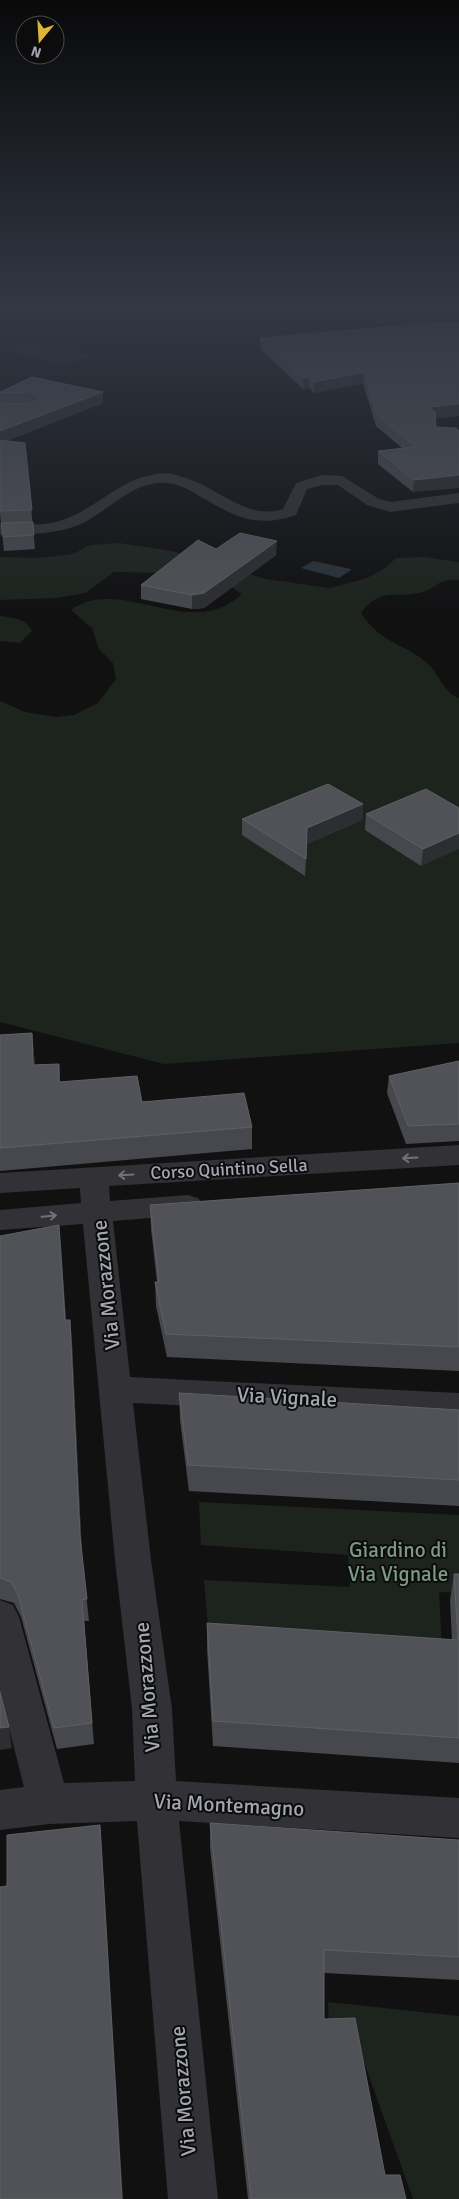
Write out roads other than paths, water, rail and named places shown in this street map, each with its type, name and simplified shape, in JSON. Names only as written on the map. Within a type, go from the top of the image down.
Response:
[{"type":"street","points":[[0,530],[48,528],[66,524],[85,516],[138,482],[154,478],[173,479],[238,511],[263,516],[290,512],[301,486],[322,480],[342,481],[373,502],[390,507],[459,498]]},
{"type":"street","name":"Corso Quintino Sella","points":[[0,1183],[459,1155]]},
{"type":"street","name":"Via Morazzone","points":[[93,1176],[133,1560],[152,1709],[156,1800],[193,2199]]},
{"type":"street","name":"Corso Quintino Sella","points":[[0,1220],[215,1204]]},
{"type":"street","name":"Via Vignale","points":[[116,1389],[459,1406]]},
{"type":"street","points":[[0,1617],[49,1804]]},
{"type":"street","name":"Via Montemagno","points":[[0,1810],[49,1804],[156,1800],[459,1818]]},
{"type":"park label","name":"Giardino di Via Vignale","points":[[398,1562]]}]
